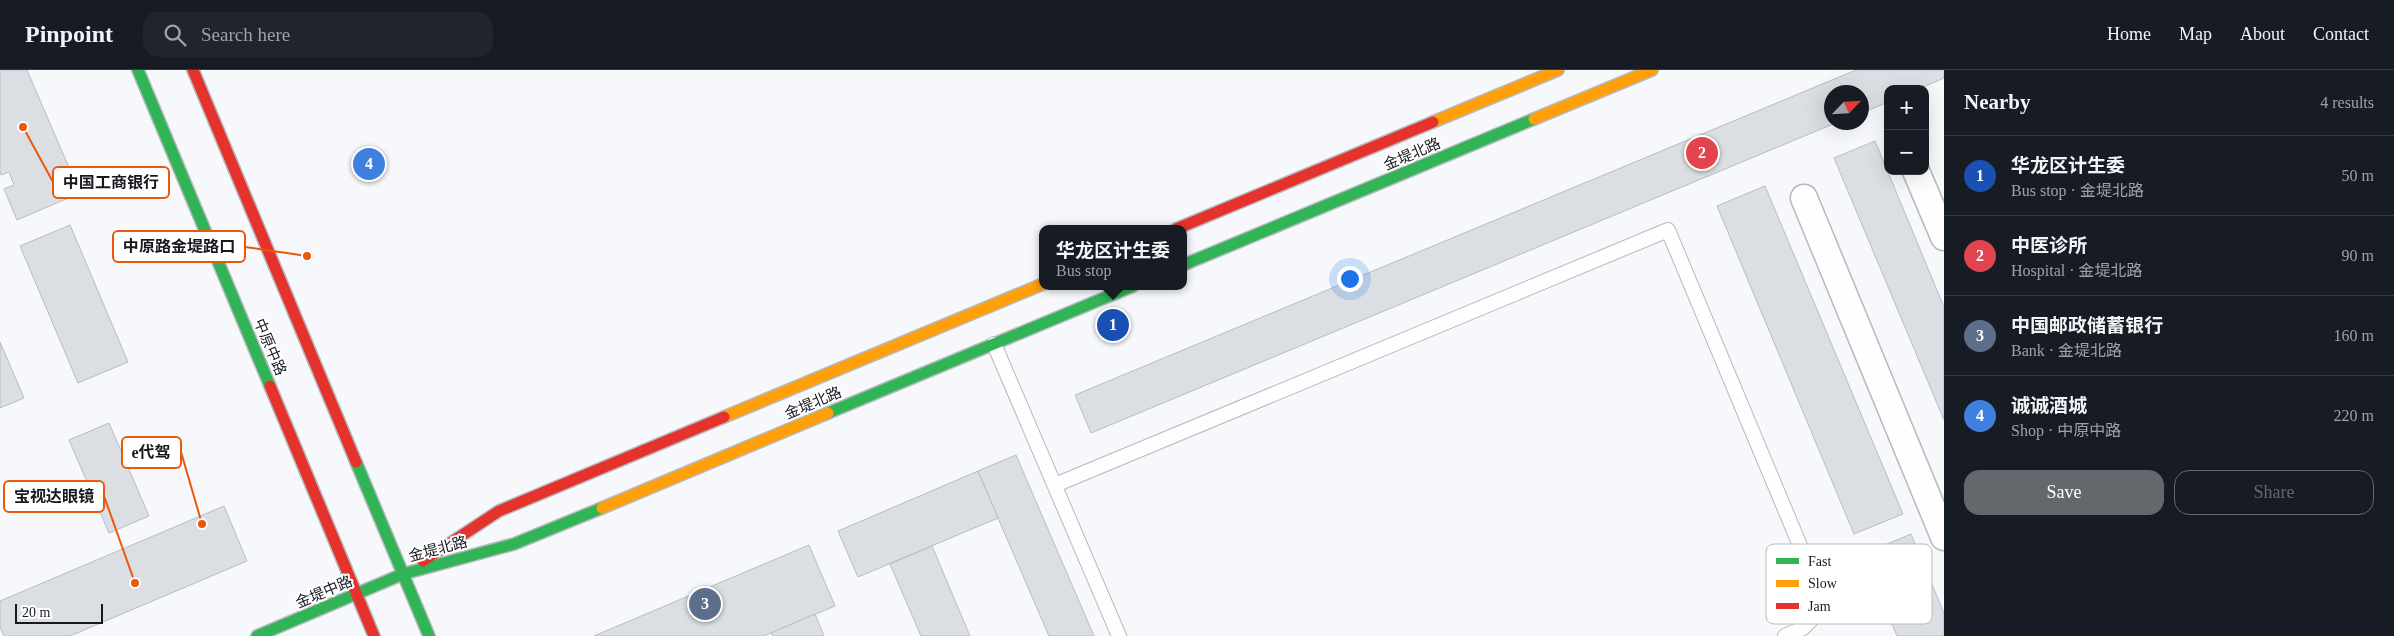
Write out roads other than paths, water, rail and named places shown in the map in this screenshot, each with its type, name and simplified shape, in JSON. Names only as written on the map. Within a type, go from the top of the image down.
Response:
[{"type":"street","name":"中原中路","points":[[138,70],[374,636]]},
{"type":"street","points":[[193,70],[429,636]]},
{"type":"street","name":"金堤北路","points":[[1186,225],[1558,70]]},
{"type":"street","name":"金堤北路","points":[[1187,263],[1652,70]]},
{"type":"street","points":[[1918,175],[1944,237]]},
{"type":"street","points":[[1804,198],[1944,537]]},
{"type":"street","name":"金堤北路","points":[[403,574],[500,511],[1039,286]]},
{"type":"street","name":"金堤北路","points":[[403,574],[514,544],[1122,290]]},
{"type":"street","name":"金堤中路","points":[[257,636],[403,574]]},
{"type":"lane","points":[[1054,485],[1668,230],[1799,544]]},
{"type":"lane","points":[[994,344],[1119,636]]},
{"type":"lane","points":[[1785,636],[1803,628],[1807,624]]},
{"type":"place","name":"中国工商银行","points":[[23,127]]},
{"type":"place","name":"中医诊所","points":[[1702,153]]},
{"type":"place","name":"诚诚酒城","points":[[369,164]]},
{"type":"place","name":"中原路金堤路口","points":[[307,256]]},
{"type":"place","name":"华龙区计生委","points":[[1113,325]]},
{"type":"place","name":"e代驾","points":[[202,524]]},
{"type":"place","name":"宝视达眼镜","points":[[135,583]]},
{"type":"place","name":"中国邮政储蓄银行","points":[[705,604]]}]
